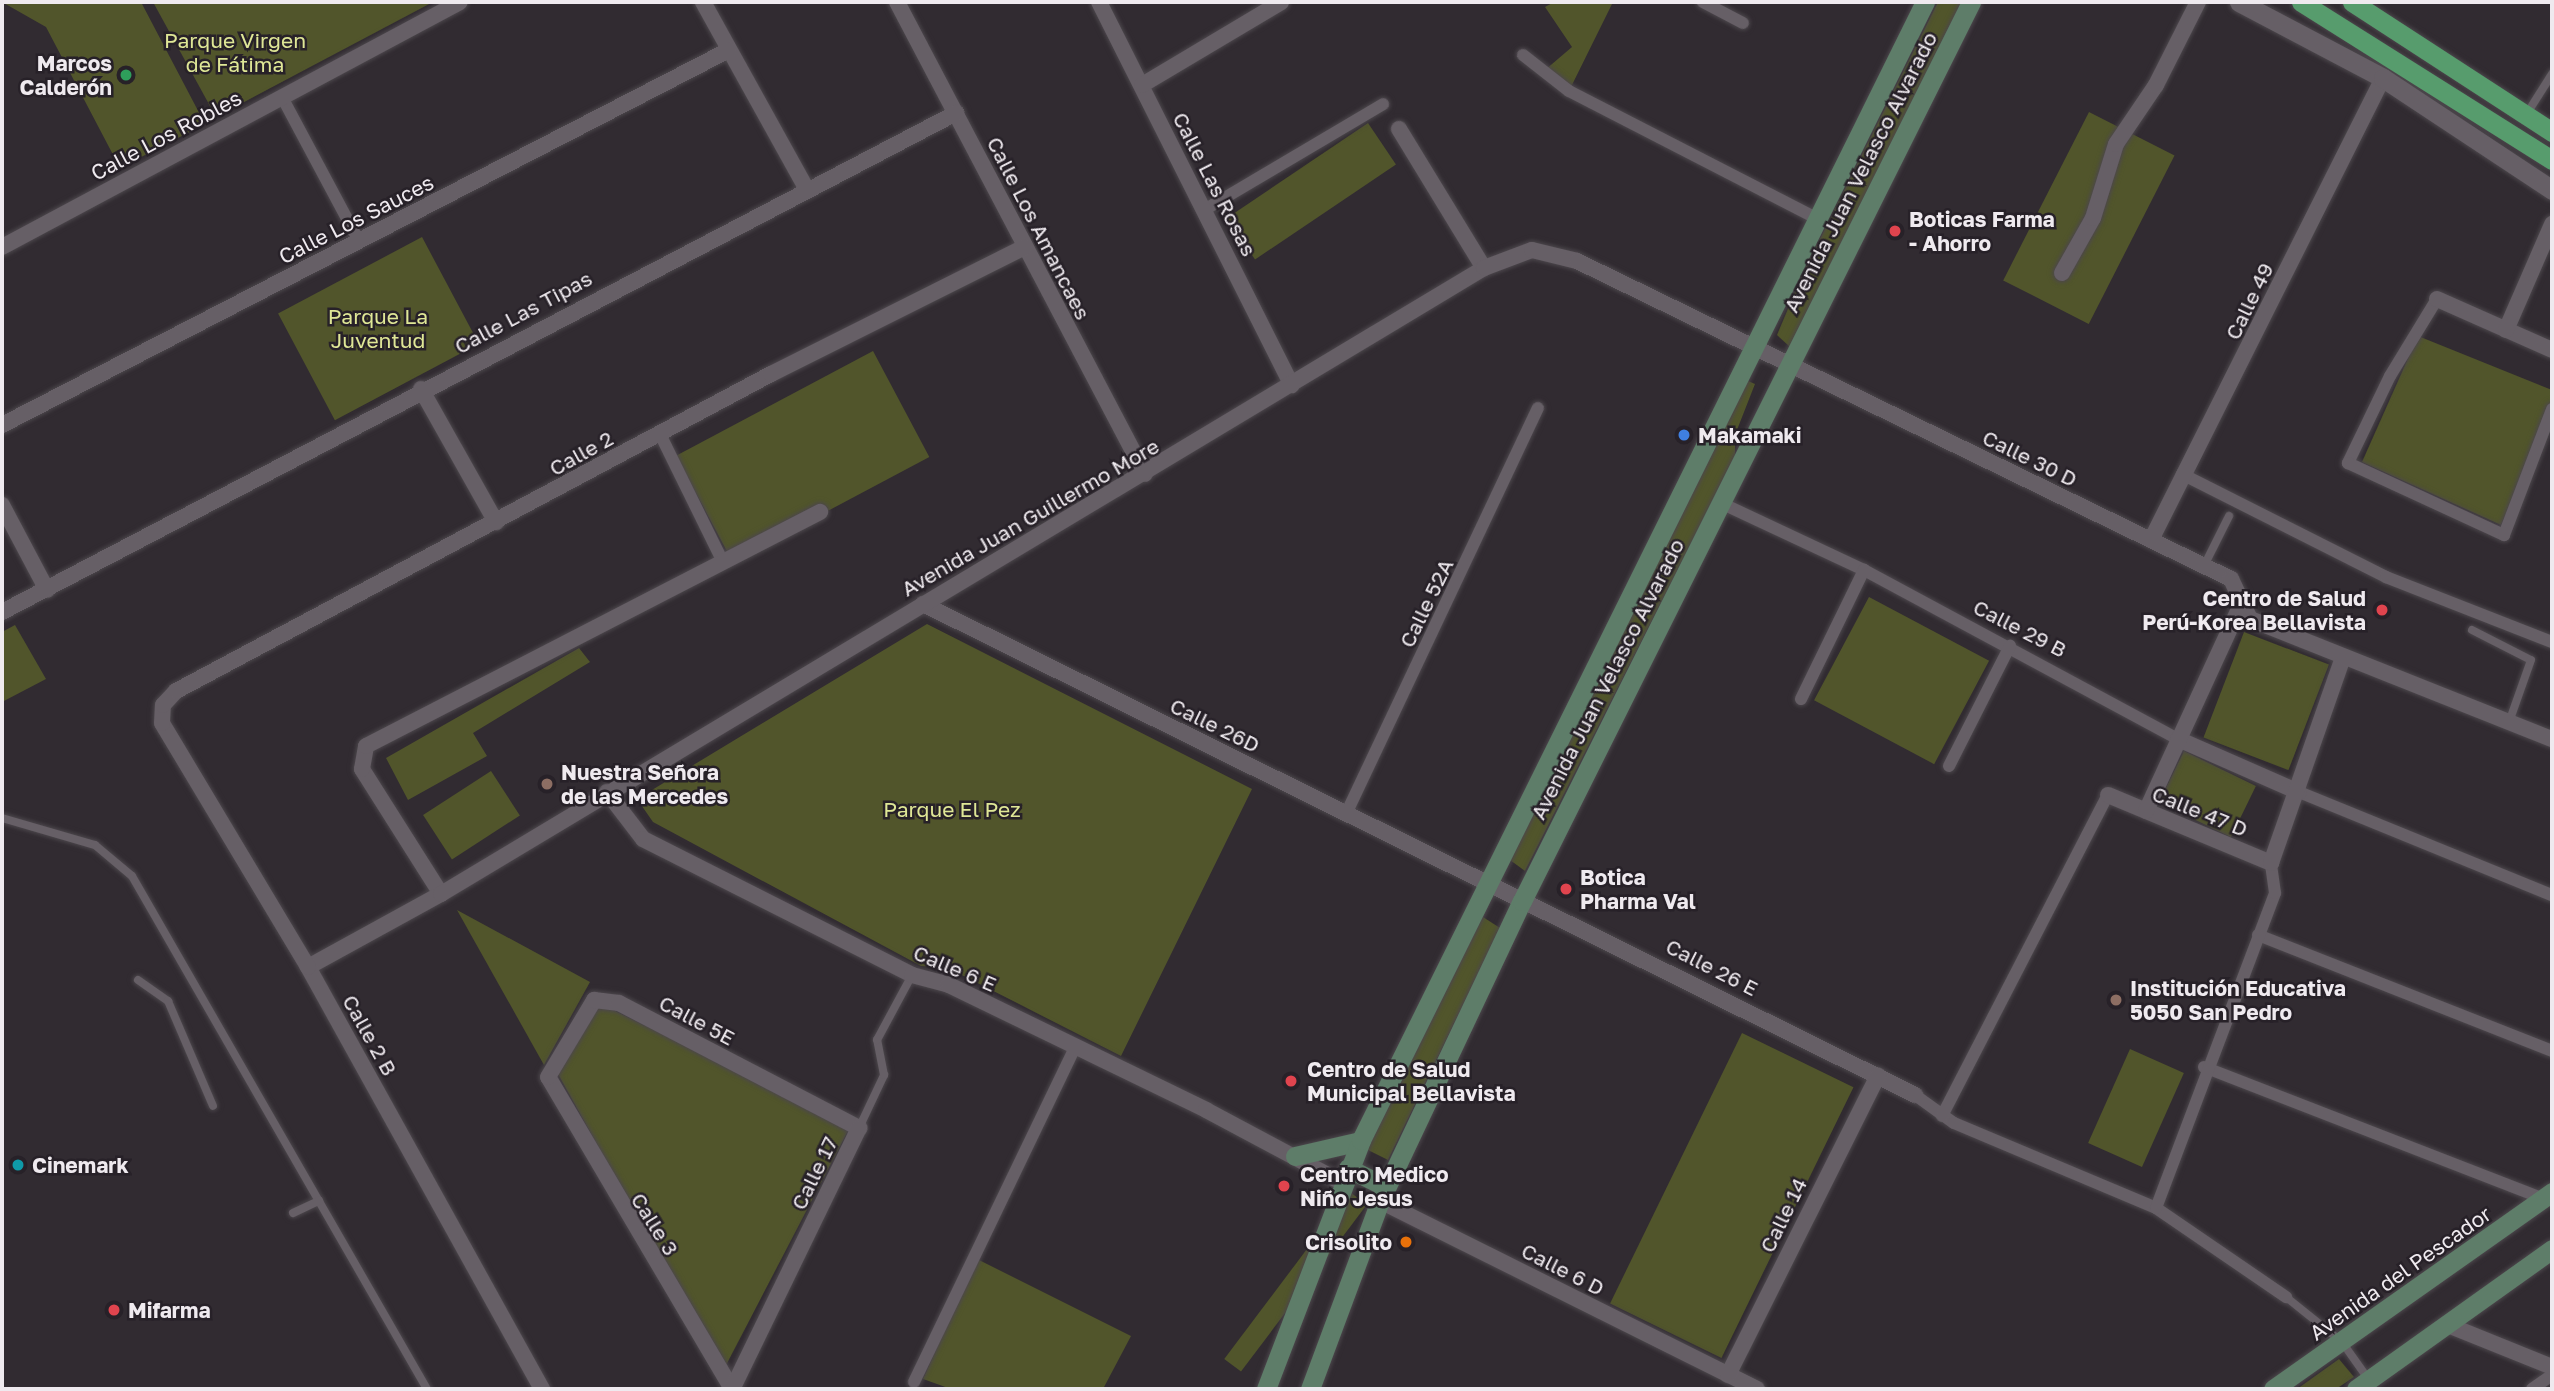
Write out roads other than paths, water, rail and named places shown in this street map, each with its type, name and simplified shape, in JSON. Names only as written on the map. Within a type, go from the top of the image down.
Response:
[{"type":"main road","name":"Avenida Juan Velasco Alvarado","points":[[1266,1389],[1345,1175],[1360,1142],[1816,218],[1926,2]]},
{"type":"main road","name":"Avenida Juan Velasco Alvarado","points":[[1310,1389],[1383,1194],[1522,901],[1971,2]]},
{"type":"main road","points":[[2301,2],[2552,160]]},
{"type":"main road","points":[[2352,2],[2552,132]]},
{"type":"main road","points":[[1295,1156],[1360,1142]]},
{"type":"main road","points":[[1345,1175],[1383,1194]]},
{"type":"main road","name":"Avenida del Pescador","points":[[2273,1389],[2548,1196]]},
{"type":"main road","points":[[2362,1385],[2552,1249]]},
{"type":"street","name":"Calle Los Robles","points":[[2,247],[460,2]]},
{"type":"street","points":[[703,2],[806,188]]},
{"type":"street","name":"Calle Los Amancaes","points":[[897,2],[1145,474]]},
{"type":"street","name":"Calle Las Rosas","points":[[1099,2],[1292,385]]},
{"type":"street","points":[[1142,85],[1281,2]]},
{"type":"street","points":[[1703,2],[1742,23]]},
{"type":"street","points":[[1949,46],[1979,2]]},
{"type":"street","points":[[2062,273],[2094,218],[2116,144],[2156,85],[2198,2]]},
{"type":"street","points":[[2239,2],[2383,78],[2552,190]]},
{"type":"street","name":"Calle Los Sauces","points":[[2,425],[729,50]]},
{"type":"street","points":[[1523,55],[1569,91],[1816,218]]},
{"type":"street","name":"Calle 49","points":[[2151,540],[2383,78]]},
{"type":"street","points":[[282,97],[359,241]]},
{"type":"street","points":[[1204,211],[1384,104]]},
{"type":"street","name":"Calle Las Tipas","points":[[2,612],[421,389],[806,188],[956,113]]},
{"type":"street","points":[[1399,129],[1484,268]]},
{"type":"street","points":[[2506,330],[2552,224]]},
{"type":"street","name":"Calle 2","points":[[163,705],[176,691],[660,434],[1025,247]]},
{"type":"street","name":"Avenida Juan Guillermo More","points":[[308,967],[441,894],[607,792],[1145,474],[1484,268],[1532,250],[1556,252],[1788,365]]},
{"type":"street","points":[[2552,350],[2437,299],[2390,376],[2348,463],[2504,535],[2552,410]]},
{"type":"street","name":"Calle 30 D","points":[[1788,365],[2231,579],[2250,619],[2552,739]]},
{"type":"street","points":[[421,389],[496,522]]},
{"type":"street","name":"Calle 52A","points":[[1346,814],[1538,408]]},
{"type":"street","points":[[660,434],[722,560]]},
{"type":"street","points":[[2182,474],[2386,577],[2552,642]]},
{"type":"street","name":"Calle 29 B","points":[[1721,503],[1864,570],[2010,646],[2178,739],[2299,792]]},
{"type":"street","points":[[2,505],[47,590]]},
{"type":"street","points":[[441,894],[359,756],[366,746],[722,560],[820,512]]},
{"type":"street","points":[[1801,699],[1864,570]]},
{"type":"street","points":[[2146,811],[2242,601]]},
{"type":"street","name":"Calle 26D","points":[[923,604],[1487,884]]},
{"type":"street","points":[[1949,766],[2010,646]]},
{"type":"street","points":[[2156,1208],[2204,1067],[2275,893],[2271,863],[2299,792],[2343,657]]},
{"type":"street","name":"Calle 2 B","points":[[163,705],[162,723],[308,967],[542,1389]]},
{"type":"street","name":"Calle 6 E","points":[[607,792],[643,839],[912,975],[949,985],[1295,1156],[1345,1175]]},
{"type":"street","points":[[2299,792],[2552,895]]},
{"type":"street","name":"Calle 47 D","points":[[1942,1116],[2108,795],[2271,863]]},
{"type":"street","name":"Calle 26 E","points":[[1487,884],[1915,1094]]},
{"type":"street","points":[[2258,935],[2552,1051]]},
{"type":"street","name":"Calle 5E","points":[[548,1077],[585,1008],[606,999],[859,1128]]},
{"type":"street","points":[[914,1382],[1076,1046]]},
{"type":"street","points":[[2204,1067],[2548,1196]]},
{"type":"street","name":"Calle 14","points":[[1728,1375],[1878,1076]]},
{"type":"street","name":"Calle 3","points":[[548,1077],[732,1389]]},
{"type":"street","points":[[1915,1094],[1942,1116],[2156,1208],[2286,1297]]},
{"type":"street","name":"Calle 17","points":[[732,1389],[859,1128]]},
{"type":"street","name":"Calle 6 D","points":[[1383,1194],[1757,1389]]},
{"type":"street","points":[[2448,1325],[2552,1367]]},
{"type":"street","points":[[2532,1389],[2552,1375]]},
{"type":"lane","points":[[2526,115],[2552,75]]},
{"type":"lane","points":[[2204,566],[2229,516]]},
{"type":"lane","points":[[2472,630],[2531,660],[2509,722]]},
{"type":"lane","points":[[2,818],[95,845],[132,876],[427,1389]]},
{"type":"lane","name":"Calle 17","points":[[859,1128],[884,1075],[877,1040],[912,975]]},
{"type":"lane","points":[[138,980],[168,1002],[213,1106]]},
{"type":"lane","points":[[293,1213],[318,1201]]},
{"type":"lane","points":[[2286,1297],[2342,1342],[2362,1385]]},
{"type":"place","name":"Marcos Calderón","points":[[126,75]]},
{"type":"place","name":"Boticas Farma - Ahorro","points":[[1895,231]]},
{"type":"place","name":"Makamaki","points":[[1684,435]]},
{"type":"place","name":"Centro de Salud Perú-Korea Bellavista","points":[[2382,610]]},
{"type":"place","name":"Nuestra Señora de las Mercedes","points":[[547,784]]},
{"type":"place","name":"Botica Pharma Val","points":[[1566,889]]},
{"type":"place","name":"Institución Educativa 5050 San Pedro","points":[[2116,1000]]},
{"type":"place","name":"Centro de Salud Municipal Bellavista","points":[[1291,1081]]},
{"type":"place","name":"Cinemark","points":[[18,1165]]},
{"type":"place","name":"Centro Medico Niño Jesus","points":[[1284,1186]]},
{"type":"place","name":"Crisolito","points":[[1406,1242]]},
{"type":"place","name":"Mifarma","points":[[114,1310]]},
{"type":"park label","name":"Parque Virgen de Fátima","points":[[235,52]]},
{"type":"park label","name":"Parque La Juventud","points":[[378,328]]},
{"type":"park label","name":"Parque El Pez","points":[[952,809]]}]
